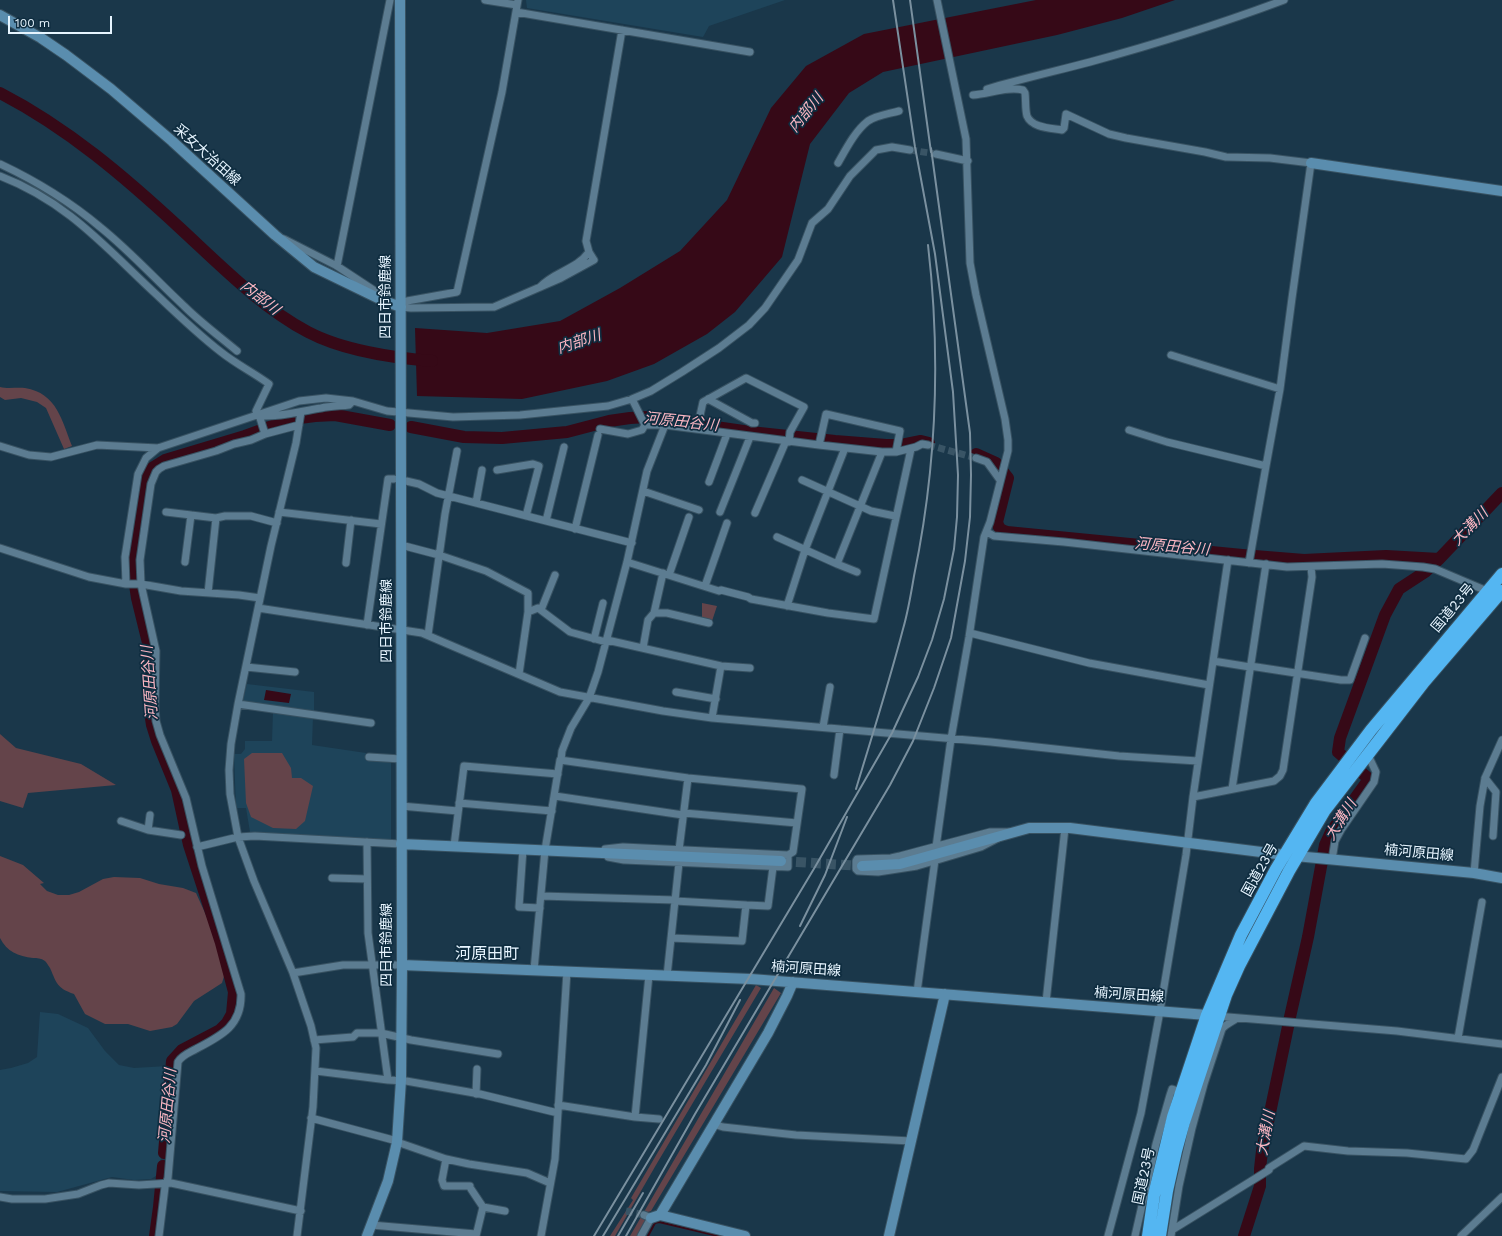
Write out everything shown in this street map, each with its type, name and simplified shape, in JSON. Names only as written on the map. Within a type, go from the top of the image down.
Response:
[{"type":"highway","name":"国道23号","points":[[1160,1236],[1167,1191],[1176,1151],[1213,1015],[1297,856],[1348,771],[1351,756],[1371,730],[1502,574]]},
{"type":"highway","name":"国道23号","points":[[1148,1236],[1161,1166],[1173,1116],[1181,1092],[1213,1015],[1241,935],[1285,855],[1316,803],[1348,771],[1364,759],[1424,682],[1502,591]]},
{"type":"main road","name":"四日市鈴鹿線","points":[[367,1236],[388,1181],[397,1141],[401,1080],[400,0]]},
{"type":"main road","name":"采女大治田線","points":[[0,15],[41,38],[111,89],[172,141],[275,235],[314,267],[384,301],[400,307]]},
{"type":"main road","points":[[1311,163],[1502,191]]},
{"type":"main road","name":"楠河原田線","points":[[862,866],[900,864],[1010,832],[1029,828],[1065,828],[1285,855],[1474,873],[1502,878]]},
{"type":"main road","points":[[401,844],[785,858]]},
{"type":"main road","name":"楠河原田線","points":[[402,965],[793,982],[1213,1015]]},
{"type":"main road","points":[[744,1236],[652,1216],[713,1124],[768,1033],[793,982]]},
{"type":"main road","points":[[889,1236],[945,994]]},
{"type":"street","points":[[337,266],[390,0]]},
{"type":"street","points":[[485,0],[622,30],[750,52]]},
{"type":"street","points":[[936,847],[951,739],[970,633],[983,544],[1008,451],[1005,419],[970,263],[968,224],[968,161],[966,139],[959,99],[937,0]]},
{"type":"street","points":[[959,99],[1016,80],[1152,44],[1232,19],[1284,0]]},
{"type":"street","points":[[400,307],[408,301],[457,292],[502,92],[517,6]]},
{"type":"street","points":[[400,307],[494,307],[540,287],[546,280],[576,265],[584,259],[589,252],[586,241],[622,30]]},
{"type":"street","points":[[973,95],[1019,89],[1023,90],[1025,92],[1027,115],[1031,122],[1039,126],[1062,130],[1064,128],[1066,114],[1109,134],[1126,138],[1226,157],[1270,158],[1311,163],[1280,389],[1250,558]]},
{"type":"street","points":[[838,163],[856,133],[868,122],[879,116],[899,111]]},
{"type":"street","points":[[128,584],[125,557],[138,474],[146,458],[158,448],[274,409],[301,401],[326,398],[353,401],[387,411],[401,410],[453,417],[520,415],[608,406],[632,399],[651,391],[682,372],[749,326],[765,308],[798,260],[812,223],[828,209],[850,176],[876,150],[892,147],[910,150]]},
{"type":"street","points":[[936,154],[968,161]]},
{"type":"street","points":[[0,164],[51,191],[84,214],[101,228],[185,307],[237,351]]},
{"type":"street","points":[[0,176],[51,201],[79,222],[158,296],[222,353],[269,384],[256,411],[259,415],[265,434]]},
{"type":"street","points":[[275,235],[290,241],[337,266],[378,293],[384,301]]},
{"type":"street","points":[[1171,355],[1280,389]]},
{"type":"street","points":[[698,428],[703,402],[746,378],[804,407],[788,438],[755,513]]},
{"type":"street","points":[[575,529],[599,432],[628,434],[642,430],[643,422],[632,399]]},
{"type":"street","points":[[708,399],[752,423],[755,423]]},
{"type":"street","points":[[259,415],[269,416],[300,413],[322,408],[349,405],[353,401]]},
{"type":"street","points":[[297,1236],[312,1118],[316,1071],[316,1048],[307,1013],[293,973],[254,881],[238,837],[230,794],[229,770],[231,744],[238,704],[299,424],[300,413]]},
{"type":"street","points":[[820,441],[826,414],[900,431],[897,447]]},
{"type":"street","points":[[643,422],[698,428],[750,437],[820,441],[845,448],[882,452],[897,447],[911,449],[922,444],[928,445]]},
{"type":"street","points":[[159,1236],[163,1183],[178,1062],[183,1056],[216,1039],[228,1030],[237,1017],[241,1004],[240,994],[197,847],[186,798],[160,735],[156,721],[156,651],[139,584],[140,560],[151,484],[156,472],[164,466],[299,424]]},
{"type":"street","points":[[534,970],[542,896],[545,850],[562,751],[571,728],[589,698],[632,543],[647,471],[665,425]]},
{"type":"street","points":[[1129,430],[1167,442],[1266,466]]},
{"type":"street","points":[[708,482],[727,434]]},
{"type":"street","points":[[720,512],[750,437]]},
{"type":"street","points":[[0,446],[29,456],[51,457],[97,444],[158,448]]},
{"type":"street","points":[[546,521],[564,447]]},
{"type":"street","points":[[787,606],[805,550],[845,448]]},
{"type":"street","points":[[627,562],[719,591],[722,590],[748,597],[751,600],[874,619],[895,516],[911,449]]},
{"type":"street","points":[[428,635],[448,495],[457,451]]},
{"type":"street","points":[[837,564],[882,452]]},
{"type":"street","points":[[976,458],[987,462],[1001,474]]},
{"type":"street","points":[[497,470],[532,464],[539,466],[526,516]]},
{"type":"street","points":[[476,503],[482,470]]},
{"type":"street","points":[[367,625],[388,479],[394,479]]},
{"type":"street","points":[[406,480],[419,484],[437,493],[632,543]]},
{"type":"street","points":[[802,480],[860,507],[895,516]]},
{"type":"street","points":[[643,491],[699,510]]},
{"type":"street","points":[[166,512],[216,518],[225,516],[251,516],[277,523]]},
{"type":"street","points":[[279,512],[382,524]]},
{"type":"street","points":[[185,562],[191,515]]},
{"type":"street","points":[[642,648],[648,620],[654,613],[666,574],[689,517]]},
{"type":"street","points":[[208,593],[216,518]]},
{"type":"street","points":[[346,562],[351,520]]},
{"type":"street","points":[[704,586],[727,523]]},
{"type":"street","points":[[987,532],[994,536],[1228,560],[1250,558],[1266,564],[1287,567],[1382,564],[1423,567],[1435,569],[1487,591]]},
{"type":"street","points":[[777,537],[858,572]]},
{"type":"street","points":[[401,545],[439,555],[486,571],[528,594],[528,612],[519,674]]},
{"type":"street","points":[[0,548],[89,577],[176,590],[260,598]]},
{"type":"street","points":[[1108,1236],[1141,1113],[1160,1011],[1188,843],[1198,761],[1228,560]]},
{"type":"street","points":[[1232,789],[1266,564]]},
{"type":"street","points":[[1193,797],[1274,781],[1280,776],[1283,770],[1298,674],[1312,577],[1311,567]]},
{"type":"street","points":[[541,610],[555,575]]},
{"type":"street","points":[[594,639],[603,603]]},
{"type":"street","points":[[258,608],[428,635],[560,692],[589,698],[712,718],[823,727],[1119,756],[1198,761]]},
{"type":"street","points":[[528,612],[538,608],[570,632],[594,639],[721,666],[750,668]]},
{"type":"street","points":[[654,613],[667,613],[709,623]]},
{"type":"street","points":[[970,633],[1089,663],[1209,685]]},
{"type":"street","points":[[1213,661],[1341,680],[1350,680],[1365,638]]},
{"type":"street","points":[[712,718],[721,666]]},
{"type":"street","points":[[246,667],[295,672]]},
{"type":"street","points":[[823,727],[830,687]]},
{"type":"street","points":[[676,692],[716,699]]},
{"type":"street","points":[[238,704],[371,723]]},
{"type":"street","points":[[834,775],[840,729]]},
{"type":"street","points":[[1474,873],[1480,806],[1485,778],[1502,740]]},
{"type":"street","points":[[369,756],[401,758]]},
{"type":"street","points":[[1330,859],[1335,841],[1341,830],[1374,782],[1376,772],[1364,759]]},
{"type":"street","points":[[561,760],[688,778],[802,790],[793,852],[785,858],[624,847],[590,851]]},
{"type":"street","points":[[454,846],[464,766],[558,774]]},
{"type":"street","points":[[679,850],[688,778]]},
{"type":"street","points":[[1485,778],[1496,792],[1493,836]]},
{"type":"street","points":[[554,796],[684,814],[797,823]]},
{"type":"street","points":[[459,802],[552,811]]},
{"type":"street","points":[[401,806],[458,811]]},
{"type":"street","points":[[148,830],[150,815]]},
{"type":"street","points":[[121,821],[148,830],[181,835]]},
{"type":"street","points":[[1046,1002],[1065,828]]},
{"type":"street","points":[[990,832],[1010,832],[981,847],[917,866],[878,872],[858,871],[856,869],[857,859],[891,858],[990,832]]},
{"type":"street","points":[[197,847],[238,837],[255,836],[401,844]]},
{"type":"street","points":[[367,842],[368,933],[371,965],[388,1080]]},
{"type":"street","points":[[523,849],[519,907],[540,908]]},
{"type":"street","points":[[590,851],[606,857],[624,860],[788,867],[785,858]]},
{"type":"street","points":[[917,992],[935,860]]},
{"type":"street","points":[[667,976],[679,863]]},
{"type":"street","points":[[542,896],[768,906],[773,867]]},
{"type":"street","points":[[332,878],[367,879]]},
{"type":"street","points":[[1458,1038],[1482,902]]},
{"type":"street","points":[[671,938],[742,940],[746,905]]},
{"type":"street","points":[[293,973],[343,965],[402,965]]},
{"type":"street","points":[[541,1236],[555,1160],[567,972]]},
{"type":"street","points":[[634,1117],[649,975]]},
{"type":"street","points":[[1213,1015],[1397,1031],[1502,1044]]},
{"type":"street","points":[[1171,1233],[1178,1186],[1204,1084],[1222,1028],[1237,1018]]},
{"type":"street","points":[[314,1040],[353,1037],[357,1033],[381,1032],[401,1037],[498,1054]]},
{"type":"street","points":[[476,1094],[477,1069]]},
{"type":"street","points":[[316,1071],[388,1080],[401,1080],[558,1109],[659,1119]]},
{"type":"street","points":[[1171,1233],[1304,1146],[1348,1151],[1414,1154],[1466,1159],[1473,1150],[1502,1077]]},
{"type":"street","points":[[1135,1236],[1156,1144],[1170,1095],[1172,1089],[1181,1092]]},
{"type":"street","points":[[312,1118],[397,1141],[446,1159],[528,1173],[550,1183]]},
{"type":"street","points":[[713,1124],[723,1127],[796,1134],[911,1141]]},
{"type":"street","points":[[371,1225],[476,1235],[483,1208],[471,1188],[444,1186],[442,1180],[446,1159]]},
{"type":"street","points":[[0,1197],[12,1199],[57,1198],[78,1194],[109,1183],[163,1183],[248,1198],[275,1206],[301,1211]]},
{"type":"street","points":[[1461,1236],[1502,1197]]},
{"type":"street","points":[[483,1208],[505,1210]]},
{"type":"street","points":[[642,1236],[652,1216]]},
{"type":"shaded area","points":[[526,0],[785,0],[709,26],[703,37],[527,8]]},
{"type":"shaded area","points":[[0,387],[25,388],[36,391],[44,396],[57,410],[72,446],[64,449],[46,408],[37,402],[21,398],[5,400],[0,397]]},
{"type":"shaded area","points":[[702,603],[717,606],[712,621],[704,620],[702,617]]},
{"type":"shaded area","points":[[247,684],[314,692],[314,713],[245,702],[243,700]]},
{"type":"shaded area","points":[[273,711],[313,716],[312,745],[366,753],[366,758],[391,762],[391,840],[250,832],[246,808],[236,808],[234,754],[241,754],[245,749],[245,741],[272,741]]},
{"type":"shaded area","points":[[0,734],[16,748],[81,764],[116,785],[28,793],[23,808],[0,801]]},
{"type":"shaded area","points":[[252,753],[282,753],[291,768],[292,778],[301,778],[313,786],[305,821],[296,829],[273,828],[251,817],[246,803],[244,759]]},
{"type":"shaded area","points":[[0,856],[23,865],[44,883],[40,884],[47,891],[58,895],[69,895],[79,892],[103,879],[114,877],[140,878],[159,884],[183,888],[196,893],[225,957],[225,973],[222,983],[194,1001],[177,1024],[172,1027],[150,1031],[128,1024],[105,1024],[85,1014],[74,994],[64,990],[58,985],[45,961],[39,958],[22,956],[10,950],[0,938]]},
{"type":"shaded area","points":[[756,985],[761,988],[615,1236],[610,1236],[633,1200],[631,1198]]},
{"type":"shaded area","points":[[774,988],[781,993],[651,1211],[646,1215],[637,1236],[630,1236]]},
{"type":"shaded area","points":[[40,1012],[58,1014],[88,1028],[105,1051],[119,1065],[134,1068],[168,1066],[165,1120],[159,1174],[151,1179],[134,1180],[112,1177],[57,1192],[0,1191],[0,1070],[28,1063],[37,1057]]},
{"type":"water","points":[[1036,0],[1175,0],[1122,18],[1057,35],[883,72],[849,93],[810,144],[782,257],[735,312],[707,334],[654,364],[607,381],[522,399],[417,396],[415,328],[487,333],[560,321],[620,288],[680,251],[727,200],[771,108],[806,66],[864,34]]},
{"type":"water","points":[[266,690],[291,694],[289,703],[264,700]]},
{"type":"waterway","name":"内部川","points":[[0,93],[49,122],[95,155],[139,191],[242,285],[274,311],[291,322],[308,332],[336,344],[401,358],[432,361]]},
{"type":"waterway","name":"河原田谷川","points":[[164,1153],[172,1061],[182,1050],[220,1030],[227,1023],[232,1014],[234,992],[221,943],[189,845],[177,790],[152,725],[149,705],[151,655],[137,598],[133,571],[145,481],[152,468],[165,460],[245,436],[292,419],[335,415],[390,425]]},
{"type":"waterway","name":"河原田谷川","points":[[411,427],[464,437],[502,438],[567,432],[609,421],[647,417],[750,432],[835,441],[886,445],[901,445],[921,441],[929,443]]},
{"type":"waterway","name":"河原田谷川","points":[[976,454],[996,463],[1008,478],[997,522],[1000,529],[1007,532],[1304,560],[1386,556],[1439,559]]},
{"type":"waterway","name":"大溝川","points":[[1244,1236],[1260,1186],[1262,1151],[1308,937],[1325,845],[1331,832],[1369,779],[1338,752],[1340,738],[1385,615],[1399,589],[1425,572],[1439,559],[1502,493]]},
{"type":"waterway","name":"河原田谷川","points":[[155,1236],[163,1166]]},
{"type":"waterway","points":[[648,1236],[655,1223],[659,1222],[718,1236]]},
{"type":"tunnel","points":[[910,150],[936,154]]},
{"type":"tunnel","points":[[928,445],[976,458]]},
{"type":"tunnel","points":[[781,861],[862,866]]},
{"type":"tunnel","points":[[626,1211],[644,1215]]},
{"type":"railway","points":[[594,1236],[815,867],[892,733],[918,677],[932,640],[944,599],[954,549],[957,517],[958,475],[953,392],[935,254],[915,147],[893,0]]},
{"type":"railway","points":[[910,0],[931,152]]},
{"type":"railway","points":[[626,1236],[695,1114],[890,785],[913,741],[934,688],[951,638],[965,561],[970,517],[970,433],[931,148]]},
{"type":"railway","points":[[856,789],[898,649],[911,596],[928,493],[932,452],[935,370],[935,328],[928,245]]},
{"type":"railway","points":[[800,926],[825,875],[847,817]]},
{"type":"railway","points":[[603,1236],[706,1065],[740,1000]]},
{"type":"railway","points":[[618,1236],[643,1193]]},
{"type":"district","name":"河原田町","points":[[487,954]]}]
